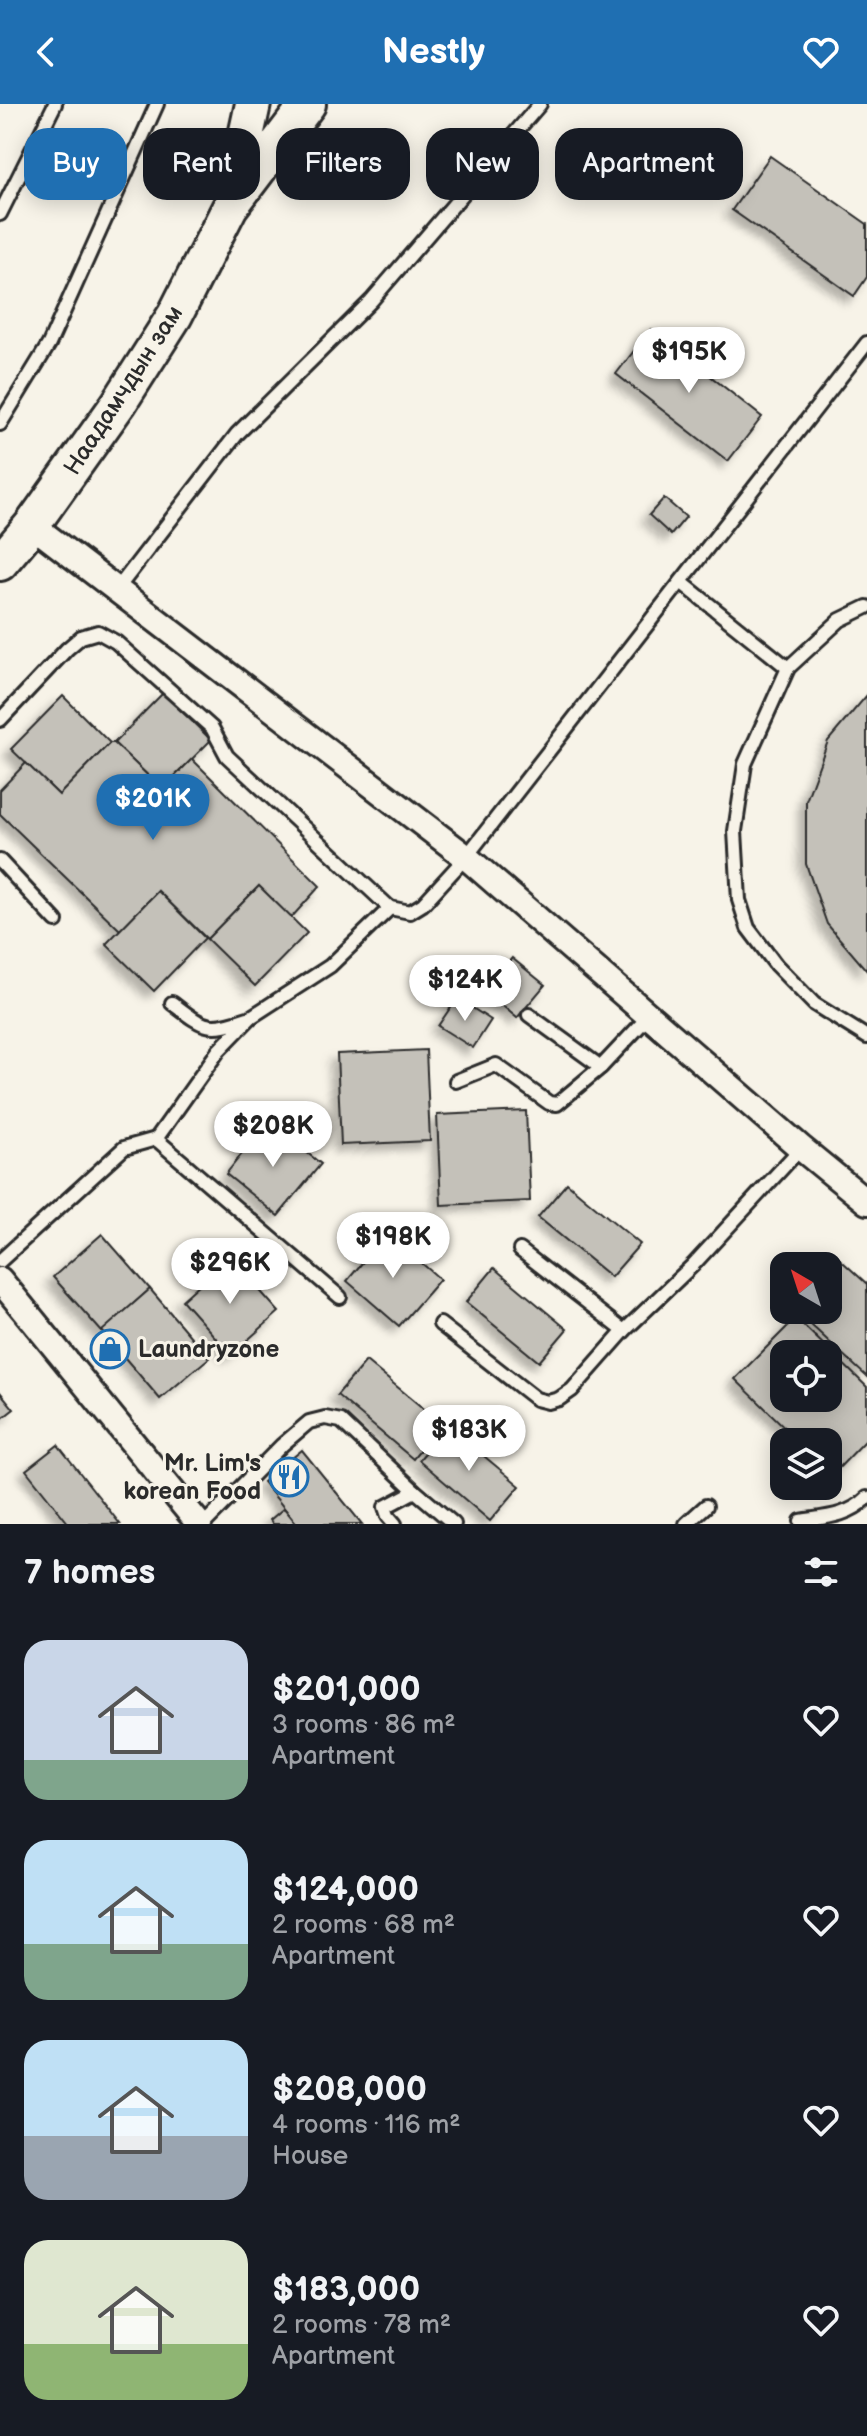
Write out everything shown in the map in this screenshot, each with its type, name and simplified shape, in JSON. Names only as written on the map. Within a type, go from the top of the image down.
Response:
[{"type":"main road","name":"Наадамчдын зам","points":[[230,207],[253,104]]},
{"type":"main road","name":"Наадамчдын зам","points":[[0,563],[32,525],[119,403],[175,315],[230,207],[308,104]]},
{"type":"street","points":[[32,525],[466,857],[867,1202]]},
{"type":"street","points":[[0,1280],[201,1524]]},
{"type":"lane","points":[[0,214],[55,104]]},
{"type":"lane","points":[[0,424],[49,344],[157,104]]},
{"type":"lane","points":[[118,588],[237,434],[371,301],[540,104]]},
{"type":"lane","points":[[0,720],[67,649],[81,637],[98,632],[116,642],[212,728],[227,756],[390,908],[410,912],[423,904],[466,857],[867,343]]},
{"type":"lane","points":[[681,582],[788,668]]},
{"type":"lane","points":[[867,607],[840,620],[788,668],[745,764],[735,831],[739,900],[748,928],[776,965],[814,1004],[867,1037]]},
{"type":"lane","points":[[0,861],[56,921]]},
{"type":"lane","points":[[0,1261],[124,1148],[156,1139],[219,1050],[251,1017],[330,966],[390,908]]},
{"type":"lane","points":[[172,1003],[200,1024],[218,1028],[251,1017]]},
{"type":"lane","points":[[529,1015],[601,1067]]},
{"type":"lane","points":[[456,1081],[496,1065],[549,1103],[557,1104],[601,1067],[649,1016]]},
{"type":"lane","points":[[156,1139],[340,1297]]},
{"type":"lane","points":[[440,1324],[536,1399],[548,1402],[559,1399],[572,1390],[624,1331],[693,1265],[801,1148]]},
{"type":"lane","points":[[520,1250],[624,1331]]},
{"type":"lane","points":[[201,1524],[282,1445],[309,1422],[325,1418],[341,1421],[452,1523]]},
{"type":"lane","points":[[395,1524],[385,1507],[415,1491]]},
{"type":"lane","points":[[801,1521],[839,1515],[857,1508],[867,1498]]},
{"type":"lane","points":[[686,1524],[706,1506]]},
{"type":"building","points":[[770,156],[867,224],[867,277],[854,296],[732,210],[739,200],[743,200],[743,194]]},
{"type":"building","points":[[651,329],[762,417],[728,461],[616,374]]},
{"type":"building","points":[[664,498],[686,517],[671,535],[649,515]]},
{"type":"building","points":[[163,693],[211,740],[162,789],[114,743]]},
{"type":"building","points":[[867,695],[867,971],[827,924],[806,864],[806,801],[828,741]]},
{"type":"building","points":[[63,696],[110,743],[59,795],[11,749]]},
{"type":"building","points":[[110,743],[114,743],[162,789],[192,759],[320,886],[291,918],[259,886],[207,939],[158,891],[120,930],[0,814],[0,790],[26,763],[59,795]]},
{"type":"building","points":[[259,886],[307,933],[255,986],[207,939]]},
{"type":"building","points":[[158,891],[205,938],[154,991],[106,944]]},
{"type":"building","points":[[512,958],[545,985],[517,1018],[484,990]]},
{"type":"building","points":[[457,998],[491,1020],[473,1048],[438,1026]]},
{"type":"building","points":[[426,1050],[430,1141],[341,1145],[337,1054]]},
{"type":"building","points":[[526,1111],[530,1201],[441,1205],[437,1115]]},
{"type":"building","points":[[268,1121],[321,1164],[278,1216],[226,1174]]},
{"type":"building","points":[[567,1183],[640,1244],[611,1277],[538,1217]]},
{"type":"building","points":[[387,1233],[440,1279],[399,1326],[347,1281]]},
{"type":"building","points":[[102,1234],[150,1289],[102,1332],[53,1277]]},
{"type":"building","points":[[230,1257],[279,1312],[231,1355],[182,1300]]},
{"type":"building","points":[[842,1261],[867,1284],[867,1377],[842,1354],[842,1340],[827,1340],[810,1324],[842,1324]]},
{"type":"building","points":[[494,1268],[567,1329],[539,1362],[466,1302]]},
{"type":"building","points":[[150,1289],[209,1358],[160,1399],[102,1331]]},
{"type":"building","points":[[790,1324],[802,1324],[819,1340],[774,1340]]},
{"type":"building","points":[[770,1344],[770,1412],[842,1412],[842,1363],[867,1387],[867,1439],[842,1465],[842,1428],[786,1428],[735,1379]]},
{"type":"building","points":[[366,1361],[442,1424],[413,1459],[337,1395]]},
{"type":"building","points":[[0,1392],[14,1409],[0,1420]]},
{"type":"building","points":[[448,1426],[520,1486],[490,1521],[419,1460]]},
{"type":"building","points":[[58,1445],[120,1524],[69,1524],[26,1470]]},
{"type":"building","points":[[302,1450],[362,1524],[297,1524],[263,1482]]},
{"type":"building","points":[[284,1508],[297,1524],[273,1524],[270,1520]]},
{"type":"place","name":"Laundryzone","points":[[110,1349]]},
{"type":"place","name":"Mr. Lim's korean Food","points":[[289,1477]]}]
